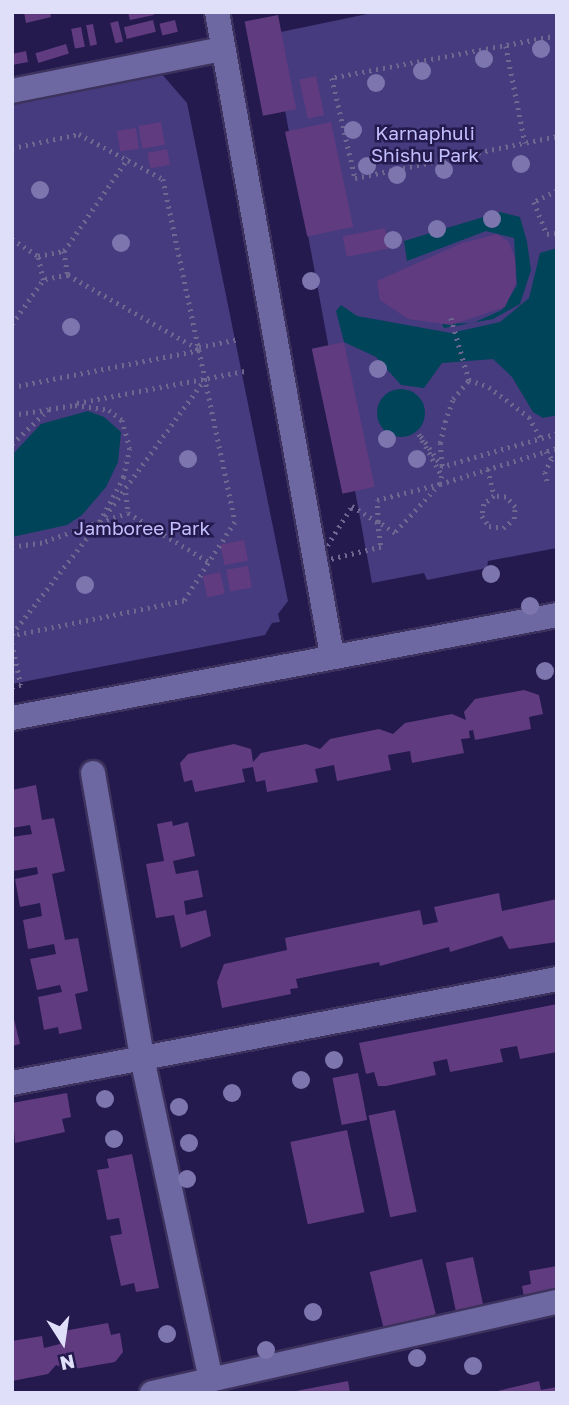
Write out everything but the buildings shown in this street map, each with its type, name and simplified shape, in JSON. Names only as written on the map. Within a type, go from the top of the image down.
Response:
[{"type":"street","points":[[217,12],[332,655]]},
{"type":"street","points":[[12,91],[223,49]]},
{"type":"street","points":[[12,718],[332,655],[557,615]]},
{"type":"street","points":[[93,773],[142,1058],[211,1380]]},
{"type":"street","points":[[12,1083],[557,979]]},
{"type":"street","points":[[152,1393],[557,1302]]},
{"type":"path","points":[[557,36],[332,78],[355,178],[557,136]]},
{"type":"path","points":[[506,46],[525,143]]},
{"type":"path","points":[[12,148],[79,134],[163,179],[235,522],[184,601],[12,635]]},
{"type":"path","points":[[38,256],[64,250],[128,158]]},
{"type":"path","points":[[557,191],[534,202],[547,234],[557,233]]},
{"type":"path","points":[[12,239],[38,256],[43,280]]},
{"type":"path","points":[[64,250],[68,275]]},
{"type":"path","points":[[12,324],[43,280],[68,275],[200,348]]},
{"type":"path","points":[[451,318],[469,380]]},
{"type":"path","points":[[12,387],[239,339]]},
{"type":"path","points":[[12,415],[245,371]]},
{"type":"path","points":[[12,635],[125,492],[206,378]]},
{"type":"path","points":[[469,380],[489,387],[529,417],[541,439]]},
{"type":"path","points":[[442,467],[440,443],[453,399],[469,380]]},
{"type":"path","points":[[12,444],[48,409],[89,406],[109,410],[122,420],[129,434],[129,463],[100,522]]},
{"type":"path","points":[[316,563],[352,506],[395,533],[440,484],[442,476],[419,434],[442,467]]},
{"type":"path","points":[[442,467],[557,434]]},
{"type":"path","points":[[316,563],[381,547],[377,500],[440,484],[557,448]]},
{"type":"path","points":[[546,452],[552,459],[545,472],[548,484]]},
{"type":"path","points":[[488,469],[494,496]]},
{"type":"path","points":[[125,492],[128,513]]},
{"type":"path","points":[[494,496],[506,497],[514,507],[514,519],[503,528],[489,526],[482,516],[484,504],[494,496]]},
{"type":"path","points":[[12,547],[42,542],[128,513],[209,562]]},
{"type":"path","points":[[12,643],[21,685],[12,687]]},
{"type":"green space","name":"Karnaphuli Shishu Park","points":[[377,12],[557,12],[557,548],[488,561],[487,568],[427,580],[424,573],[372,583],[271,34]]},
{"type":"green space","name":"Jamboree Park","points":[[161,73],[187,103],[288,601],[278,614],[280,622],[272,623],[265,635],[12,684],[12,105]]},
{"type":"water","points":[[500,212],[520,217],[531,270],[520,304],[493,319],[474,322],[502,310],[517,285],[514,238],[486,231],[407,261],[404,241]]},
{"type":"water","points":[[557,248],[557,415],[543,418],[533,412],[512,377],[493,359],[442,363],[424,388],[401,385],[376,357],[344,342],[336,311],[341,305],[357,316],[451,333],[500,322],[529,298],[540,253]]},
{"type":"water","points":[[471,323],[444,328],[442,324]]},
{"type":"water","points":[[401,389],[418,396],[425,413],[418,430],[401,437],[384,430],[377,413],[384,396]]},
{"type":"water","points":[[88,411],[104,417],[121,432],[118,462],[106,487],[82,515],[67,525],[12,537],[12,455],[41,424]]}]
